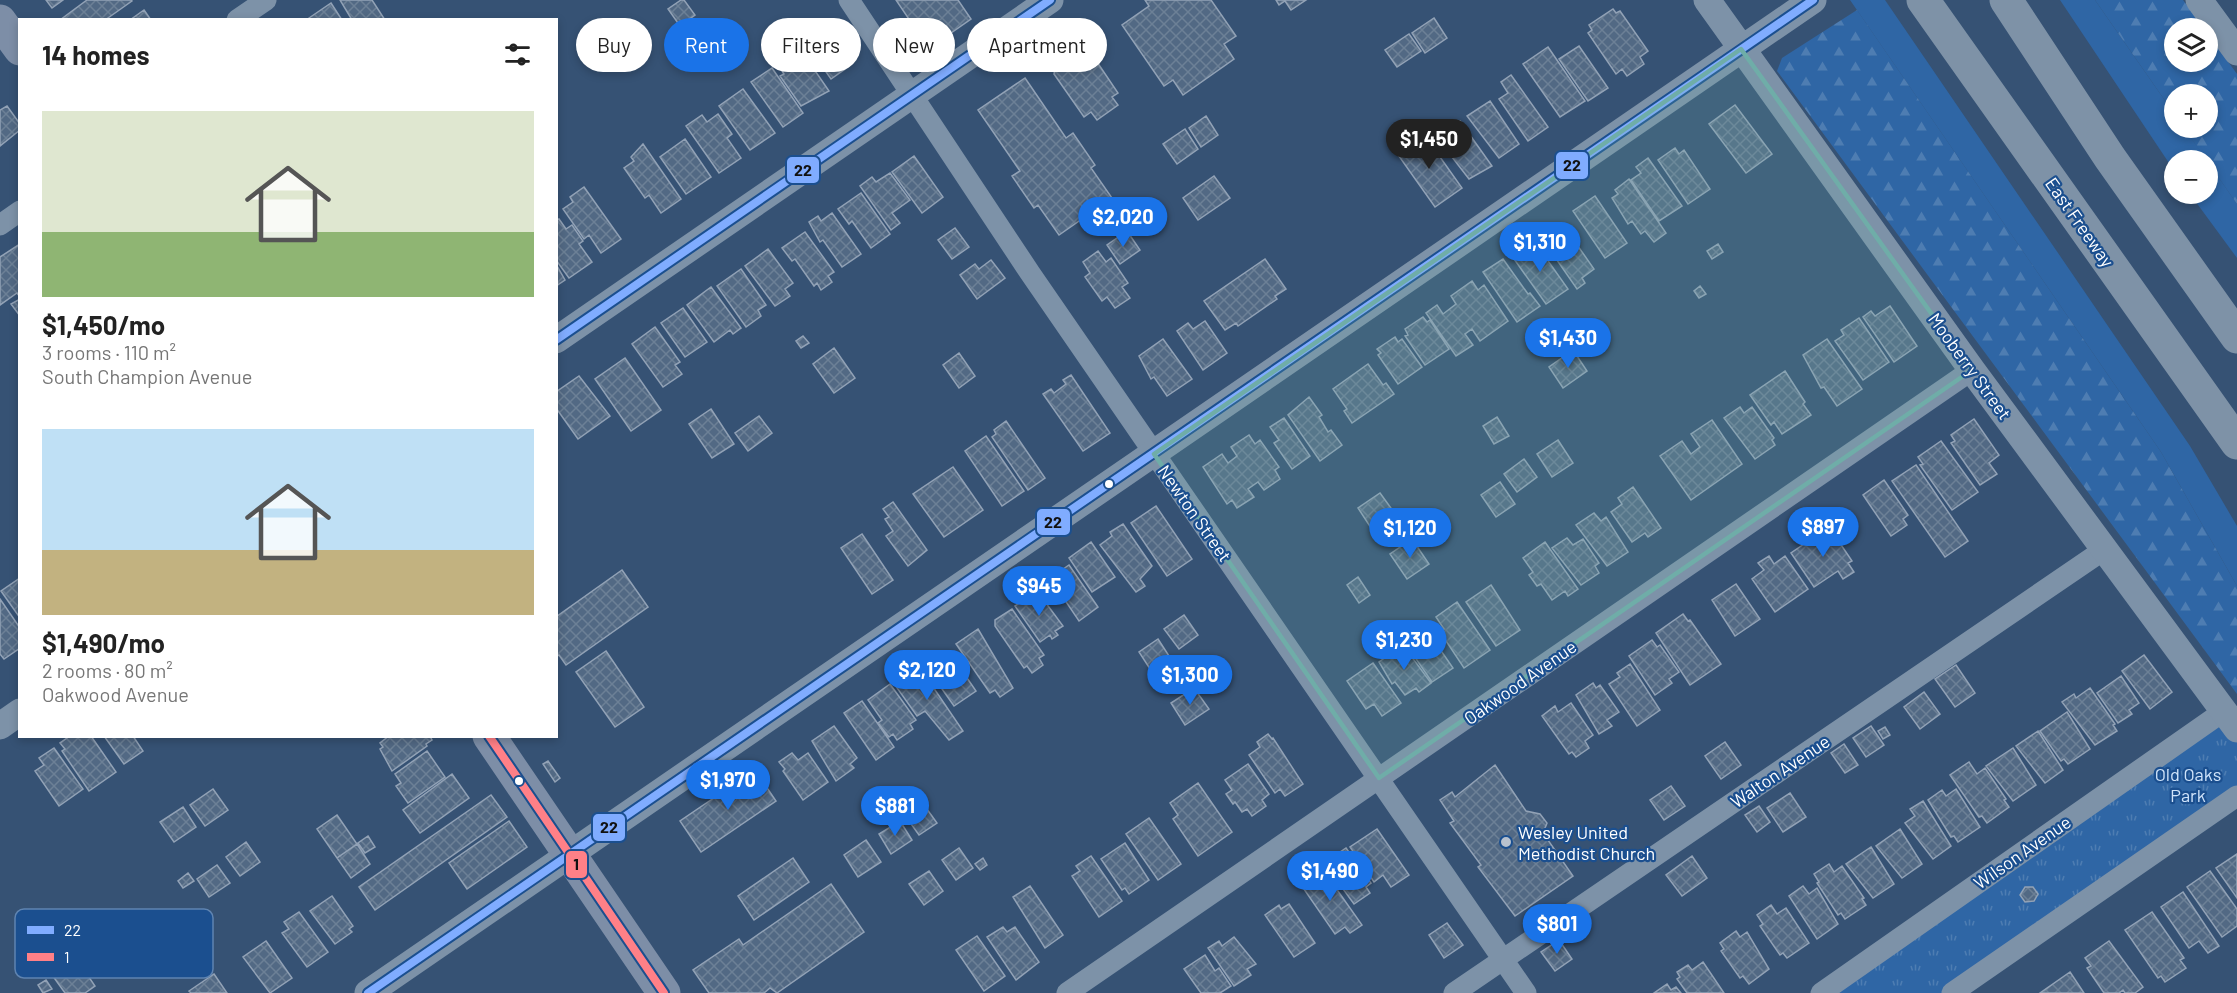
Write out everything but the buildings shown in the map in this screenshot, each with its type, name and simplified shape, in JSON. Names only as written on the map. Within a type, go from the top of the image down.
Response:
[{"type":"highway","name":"East Freeway","points":[[1923,0],[2237,443]]},
{"type":"highway","points":[[2006,0],[2110,158],[2237,337]]},
{"type":"main road","points":[[0,21],[18,46]]},
{"type":"main road","points":[[490,738],[664,993]]},
{"type":"street","points":[[240,18],[266,0]]},
{"type":"street","name":"Newton Street","points":[[849,0],[1154,454],[1526,993]]},
{"type":"street","points":[[558,339],[1050,0]]},
{"type":"street","name":"Mooberry Street","points":[[1707,0],[1972,370],[2230,720]]},
{"type":"street","points":[[2199,0],[2237,52]]},
{"type":"street","points":[[368,993],[1806,4]]},
{"type":"street","points":[[0,225],[18,212]]},
{"type":"street","name":"Oakwood Avenue","points":[[1067,993],[1972,370]]},
{"type":"street","name":"Walton Avenue","points":[[1454,993],[2105,549]]},
{"type":"street","points":[[0,726],[18,713]]},
{"type":"street","name":"Wilson Avenue","points":[[1821,993],[2230,720]]},
{"type":"street","points":[[1952,993],[2237,796]]},
{"type":"highlighted area","points":[[1741,49],[1972,370],[1379,778],[1154,454]]},
{"type":"green space","points":[[1850,0],[1885,0],[2190,446],[2237,526],[2237,586],[2161,452]]},
{"type":"green space","points":[[2060,0],[2095,0],[2164,99],[2164,138],[2191,138],[2200,150],[2164,150],[2164,156]]},
{"type":"green space","points":[[2095,0],[2183,0],[2196,18],[2164,18],[2164,72],[2218,72],[2218,48],[2237,74],[2237,204],[2218,177],[2218,150],[2199,150],[2191,138],[2218,138],[2218,84],[2164,84],[2164,99]]},
{"type":"green space","points":[[1857,10],[2161,452],[2237,586],[2237,694],[1777,71],[1782,58]]},
{"type":"green space","points":[[2218,176],[2237,204],[2237,258],[2197,204],[2218,204]]},
{"type":"green space","name":"Old Oaks Park","points":[[2221,720],[2237,742],[2237,791],[1943,993],[1828,993]]},
{"type":"transit line","name":"22","points":[[558,339],[1050,0]]},
{"type":"transit line","name":"22","points":[[368,993],[1813,0]]},
{"type":"transit line","name":"1","points":[[490,738],[664,993]]},
{"type":"place","name":"Wesley United Methodist Church","points":[[1506,842]]}]
